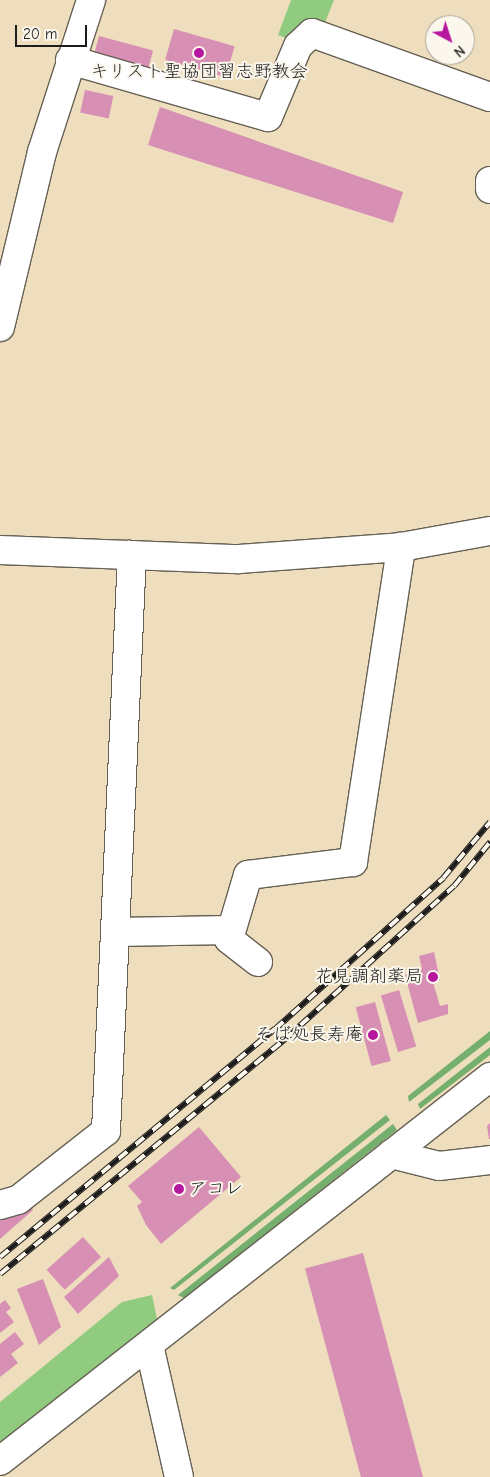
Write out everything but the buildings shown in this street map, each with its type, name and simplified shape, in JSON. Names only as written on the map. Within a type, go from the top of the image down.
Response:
[{"type":"street","points":[[0,327],[70,60],[91,0]]},
{"type":"street","points":[[70,60],[268,116],[298,46],[312,33],[490,97]]},
{"type":"street","points":[[490,181],[490,189]]},
{"type":"street","points":[[0,550],[238,559],[401,547],[490,531]]},
{"type":"street","points":[[258,962],[229,939],[248,875],[353,862],[401,547]]},
{"type":"street","points":[[0,1205],[18,1200],[106,1131],[132,555]]},
{"type":"street","points":[[116,932],[231,930]]},
{"type":"street","points":[[0,1461],[490,1076]]},
{"type":"street","points":[[391,1154],[438,1166],[490,1160]]},
{"type":"street","points":[[149,1345],[180,1477]]},
{"type":"green space","points":[[291,0],[334,0],[322,30],[294,41],[278,35]]},
{"type":"green space","points":[[490,1031],[490,1040],[409,1102],[408,1096]]},
{"type":"green space","points":[[490,1047],[490,1055],[420,1109],[418,1104]]},
{"type":"green space","points":[[386,1115],[390,1120],[174,1290],[170,1288]]},
{"type":"green space","points":[[393,1124],[397,1130],[184,1298],[178,1295]]},
{"type":"green space","points":[[152,1295],[157,1319],[0,1443],[0,1402],[122,1302]]},
{"type":"railway","points":[[0,1257],[275,1029],[443,878],[490,822]]},
{"type":"railway","points":[[0,1274],[284,1040],[454,886],[490,842]]},
{"type":"place","name":"キリスト聖協団習志野教会","points":[[199,53]]},
{"type":"place","name":"花見調剤薬局","points":[[433,977]]},
{"type":"place","name":"そば処長寿庵","points":[[373,1035]]},
{"type":"place","name":"アコレ","points":[[179,1189]]}]
